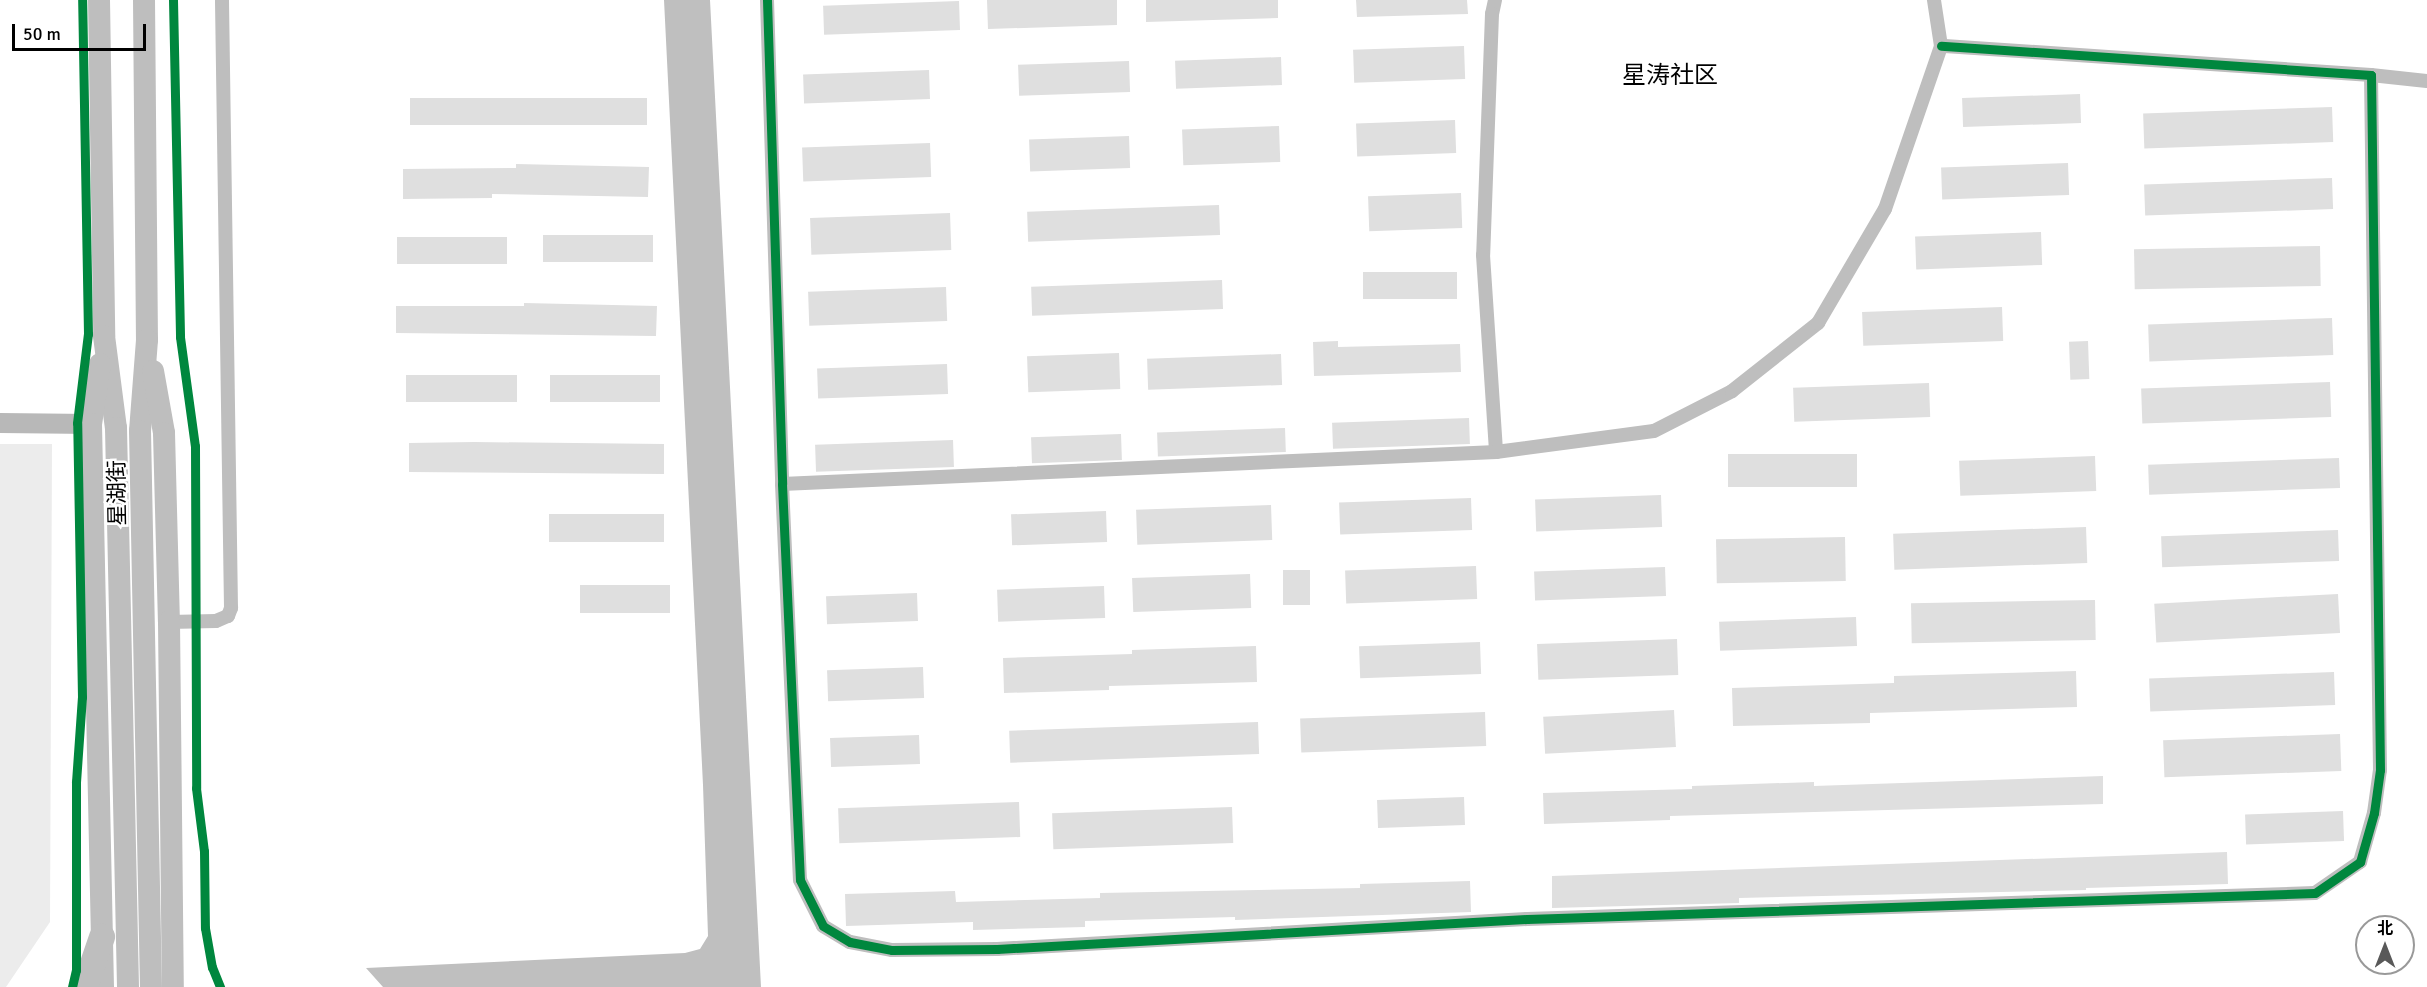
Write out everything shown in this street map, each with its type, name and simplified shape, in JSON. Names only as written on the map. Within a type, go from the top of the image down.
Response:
[{"type":"highway","points":[[85,987],[102,937]]},
{"type":"main road","name":"星湖街","points":[[99,0],[104,336],[116,428],[128,987]]},
{"type":"main road","name":"星湖街","points":[[144,0],[147,340],[140,431],[151,987]]},
{"type":"main road","points":[[103,987],[91,424],[104,336]]},
{"type":"main road","points":[[147,340],[164,433],[169,622],[173,987]]},
{"type":"main road","points":[[173,946],[186,987]]},
{"type":"street","points":[[169,622],[216,621],[228,616],[231,608],[222,0]]},
{"type":"street","points":[[767,0],[782,484],[800,880],[823,926],[850,942],[892,951],[997,949],[1527,919],[2315,893],[2360,862],[2374,813],[2379,770],[2371,75]]},
{"type":"street","points":[[1495,0],[1492,14],[1483,255],[1496,452]]},
{"type":"street","points":[[782,484],[1496,452],[1654,431],[1732,391],[1818,323],[1885,208],[1941,46],[1934,0]]},
{"type":"street","points":[[1941,46],[2371,75],[2427,81]]},
{"type":"street","points":[[0,423],[91,424]]},
{"type":"shaded area","points":[[664,0],[710,0],[761,987],[383,987],[366,968],[685,953],[700,949],[708,936],[703,785]]},
{"type":"shaded area","points":[[0,444],[52,444],[50,922],[6,987],[0,987]]},
{"type":"building","points":[[987,0],[1117,0],[1117,25],[988,29]]},
{"type":"building","points":[[1146,0],[1278,0],[1278,18],[1146,22]]},
{"type":"building","points":[[1356,0],[1467,0],[1468,14],[1357,17]]},
{"type":"building","points":[[959,1],[960,30],[824,35],[823,6]]},
{"type":"building","points":[[1464,46],[1465,79],[1354,83],[1353,50]]},
{"type":"building","points":[[1281,57],[1282,85],[1176,89],[1175,61]]},
{"type":"building","points":[[1129,61],[1130,92],[1019,96],[1018,65]]},
{"type":"building","points":[[929,70],[930,99],[804,103],[803,74]]},
{"type":"building","points":[[2080,94],[2081,123],[1963,127],[1962,98]]},
{"type":"building","points":[[410,98],[647,98],[647,125],[410,125]]},
{"type":"building","points":[[2332,107],[2333,142],[2144,149],[2143,114]]},
{"type":"building","points":[[1455,120],[1456,153],[1357,156],[1356,123]]},
{"type":"building","points":[[1279,126],[1280,162],[1183,165],[1182,129]]},
{"type":"building","points":[[1129,136],[1130,168],[1030,171],[1029,139]]},
{"type":"building","points":[[930,143],[931,177],[803,181],[802,147]]},
{"type":"building","points":[[2068,163],[2069,195],[1942,199],[1941,167]]},
{"type":"building","points":[[516,164],[649,167],[648,197],[492,194],[492,198],[403,199],[403,169],[516,168]]},
{"type":"building","points":[[2332,178],[2333,209],[2145,216],[2144,185]]},
{"type":"building","points":[[1461,193],[1462,228],[1369,231],[1368,196]]},
{"type":"building","points":[[1219,205],[1220,235],[1028,242],[1027,212]]},
{"type":"building","points":[[950,213],[951,250],[811,255],[810,218]]},
{"type":"building","points":[[2041,232],[2042,265],[1916,269],[1915,236]]},
{"type":"building","points":[[543,235],[653,235],[653,262],[543,262]]},
{"type":"building","points":[[397,237],[507,237],[507,264],[397,264]]},
{"type":"building","points":[[2320,246],[2321,286],[2135,289],[2134,249]]},
{"type":"building","points":[[1363,272],[1457,272],[1457,299],[1363,299]]},
{"type":"building","points":[[1222,280],[1223,309],[1032,316],[1031,287]]},
{"type":"building","points":[[946,287],[947,321],[809,326],[808,292]]},
{"type":"building","points":[[524,303],[657,306],[656,336],[396,333],[396,306],[524,306]]},
{"type":"building","points":[[2002,307],[2003,341],[1863,346],[1862,312]]},
{"type":"building","points":[[2332,318],[2333,355],[2149,361],[2148,324]]},
{"type":"building","points":[[1338,341],[1338,347],[1460,344],[1461,372],[1314,376],[1313,342]]},
{"type":"building","points":[[2088,341],[2089,379],[2070,380],[2069,342]]},
{"type":"building","points":[[1119,353],[1120,389],[1028,392],[1027,356]]},
{"type":"building","points":[[1281,354],[1282,385],[1148,390],[1147,359]]},
{"type":"building","points":[[947,364],[948,394],[818,399],[817,369]]},
{"type":"building","points":[[406,375],[517,375],[517,402],[406,402]]},
{"type":"building","points":[[550,375],[660,375],[660,402],[550,402]]},
{"type":"building","points":[[2330,382],[2331,417],[2142,424],[2141,389]]},
{"type":"building","points":[[1929,383],[1930,417],[1794,422],[1793,388]]},
{"type":"building","points":[[1469,418],[1470,444],[1333,449],[1332,423]]},
{"type":"building","points":[[1285,428],[1286,452],[1158,456],[1157,432]]},
{"type":"building","points":[[1121,434],[1122,460],[1032,463],[1031,437]]},
{"type":"building","points":[[953,440],[954,467],[816,472],[815,445]]},
{"type":"building","points":[[409,443],[664,444],[664,474],[409,472]]},
{"type":"building","points":[[1728,454],[1857,454],[1857,487],[1728,487]]},
{"type":"building","points":[[2095,456],[2096,491],[1960,496],[1959,461]]},
{"type":"building","points":[[2339,458],[2340,488],[2149,495],[2148,465]]},
{"type":"building","points":[[1661,495],[1662,527],[1536,531],[1535,499]]},
{"type":"building","points":[[1471,498],[1472,530],[1340,535],[1339,503]]},
{"type":"building","points":[[1271,505],[1272,540],[1137,545],[1136,510]]},
{"type":"building","points":[[1106,511],[1107,542],[1012,545],[1011,514]]},
{"type":"building","points":[[549,514],[664,514],[664,542],[549,542]]},
{"type":"building","points":[[2086,527],[2087,563],[1894,570],[1893,534]]},
{"type":"building","points":[[2338,530],[2339,561],[2162,567],[2161,536]]},
{"type":"building","points":[[1845,537],[1846,581],[1717,583],[1716,539]]},
{"type":"building","points":[[1476,566],[1477,599],[1346,604],[1345,571]]},
{"type":"building","points":[[1665,567],[1666,596],[1535,601],[1534,572]]},
{"type":"building","points":[[1283,570],[1310,570],[1310,605],[1283,605]]},
{"type":"building","points":[[1250,574],[1251,608],[1133,612],[1132,578]]},
{"type":"building","points":[[580,585],[670,585],[670,613],[580,613]]},
{"type":"building","points":[[1104,586],[1105,618],[998,622],[997,590]]},
{"type":"building","points":[[917,593],[918,621],[827,624],[826,596]]},
{"type":"building","points":[[2338,594],[2340,633],[2156,643],[2154,604]]},
{"type":"building","points":[[2095,600],[2096,640],[1912,643],[1911,603]]},
{"type":"building","points":[[1856,617],[1857,646],[1720,651],[1719,622]]},
{"type":"building","points":[[1677,639],[1678,675],[1538,680],[1537,644]]},
{"type":"building","points":[[1480,642],[1481,674],[1360,678],[1359,646]]},
{"type":"building","points":[[1256,646],[1257,682],[1109,686],[1109,690],[1004,693],[1003,658],[1132,654],[1132,650]]},
{"type":"building","points":[[923,667],[924,698],[828,701],[827,670]]},
{"type":"building","points":[[2076,671],[2077,707],[1870,713],[1870,723],[1733,726],[1732,688],[1894,683],[1894,676]]},
{"type":"building","points":[[2334,672],[2335,705],[2150,711],[2149,678]]},
{"type":"building","points":[[1674,710],[1676,747],[1545,754],[1543,717]]},
{"type":"building","points":[[1485,712],[1486,746],[1301,752],[1300,718]]},
{"type":"building","points":[[1258,722],[1259,754],[1010,763],[1009,731]]},
{"type":"building","points":[[2340,734],[2341,771],[2164,777],[2163,740]]},
{"type":"building","points":[[919,735],[920,764],[831,767],[830,738]]},
{"type":"building","points":[[2103,776],[2103,804],[1670,816],[1670,820],[1544,824],[1543,793],[1692,789],[1692,786],[1814,782],[1814,786]]},
{"type":"building","points":[[1464,797],[1465,825],[1378,828],[1377,800]]},
{"type":"building","points":[[1019,802],[1020,837],[839,843],[838,808]]},
{"type":"building","points":[[1232,807],[1233,843],[1053,849],[1052,813]]},
{"type":"building","points":[[2343,811],[2344,841],[2246,844],[2245,814]]},
{"type":"building","points":[[2227,852],[2228,884],[2086,888],[2086,890],[1739,898],[1739,903],[1552,908],[1552,876]]},
{"type":"building","points":[[1470,881],[1471,912],[1235,920],[1235,917],[1085,921],[1085,927],[973,930],[973,922],[846,926],[845,894],[955,891],[956,902],[1100,898],[1100,893],[1360,888],[1360,884]]},
{"type":"cycle path","points":[[72,987],[76,970],[76,782],[82,697],[77,423],[88,334],[82,0]]},
{"type":"cycle path","points":[[173,0],[180,337],[195,446],[196,788],[204,851],[205,928],[212,967],[220,987]]},
{"type":"cycle path","points":[[767,0],[782,484],[800,880],[823,926],[850,942],[892,950],[997,949],[1527,919],[2315,893],[2360,862],[2374,813],[2380,770],[2371,75],[1941,46]]},
{"type":"district","name":"星涛社区","points":[[1670,76]]}]
